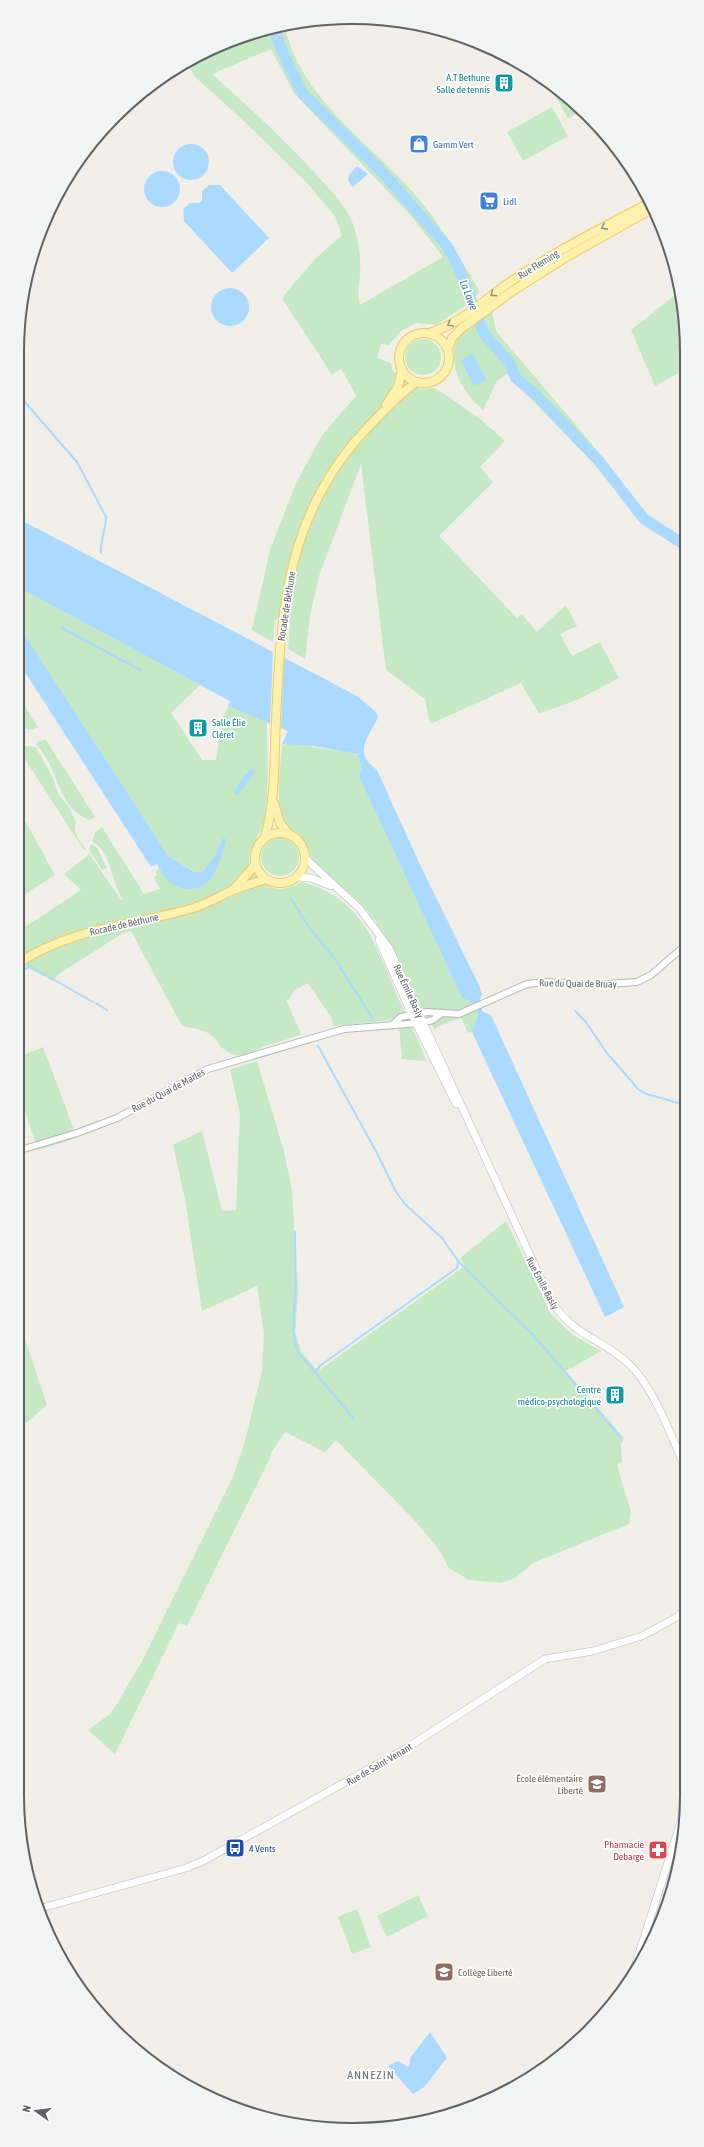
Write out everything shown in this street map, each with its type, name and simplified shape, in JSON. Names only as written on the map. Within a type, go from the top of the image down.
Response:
[{"type":"main road","name":"Rue Fleming","points":[[484,306],[515,278],[565,247],[645,205]]},
{"type":"main road","name":"Rue Fleming","points":[[429,333],[470,316],[484,306],[568,256],[648,211]]},
{"type":"main road","name":"Rue Fleming","points":[[448,349],[452,338],[470,316]]},
{"type":"main road","points":[[418,333],[429,333],[441,339],[448,349],[449,361],[443,375],[429,383],[417,382],[406,375],[402,369],[399,354],[405,342],[418,333]]},
{"type":"main road","name":"Rocade de Béthune","points":[[381,414],[398,387],[402,369]]},
{"type":"main road","name":"Rocade de Béthune","points":[[265,837],[273,800],[282,620],[292,565],[317,498],[347,450],[381,414],[417,382]]},
{"type":"main road","name":"Rocade de Béthune","points":[[273,800],[280,823],[288,833]]},
{"type":"main road","points":[[288,833],[299,840],[305,852],[306,859],[302,872],[298,877],[286,883],[272,882],[261,875],[256,864],[256,851],[265,837],[272,834],[288,833]]},
{"type":"main road","name":"Rue Émile Basly","points":[[306,859],[360,909],[372,923],[389,948],[456,1106],[470,1128]]},
{"type":"main road","name":"Rocade de Béthune","points":[[232,890],[256,864]]},
{"type":"main road","points":[[298,877],[318,880],[337,888]]},
{"type":"main road","name":"Rocade de Béthune","points":[[24,960],[44,948],[65,940],[113,925],[206,904],[232,890],[266,879]]},
{"type":"main road","name":"Rue Émile Basly","points":[[372,923],[391,970],[418,1019],[433,1042],[470,1128],[551,1302],[571,1325],[621,1357],[638,1375],[653,1397],[680,1458]]},
{"type":"main road","name":"Rue de Saint-Venant","points":[[44,1907],[186,1868],[204,1861],[405,1749],[545,1660],[593,1651],[642,1636],[680,1615]]},
{"type":"main road","points":[[639,1953],[678,1832]]},
{"type":"street","name":"Rue du Quai de Bruay","points":[[418,1019],[427,1012],[459,1014],[526,984],[538,982],[592,985],[637,982],[651,975],[680,950]]},
{"type":"street","points":[[392,1025],[401,1017],[433,1020],[442,1013]]},
{"type":"street","points":[[392,1025],[418,1019]]},
{"type":"street","name":"Rue du Quai de Marles","points":[[24,1149],[77,1133],[117,1118],[208,1069],[344,1029],[392,1025]]},
{"type":"green space","points":[[286,30],[292,50],[304,73],[319,95],[355,135],[412,191],[440,227],[480,292],[468,304],[436,325],[416,323],[401,331],[389,345],[381,344],[377,358],[391,363],[393,371],[420,389],[433,388],[443,393],[479,418],[505,441],[480,467],[493,482],[439,536],[517,618],[522,614],[537,632],[566,605],[577,626],[560,634],[572,656],[600,642],[619,678],[579,699],[539,714],[521,683],[430,724],[425,699],[386,670],[361,464],[319,576],[310,616],[305,659],[288,649],[290,623],[275,619],[273,642],[252,630],[270,550],[296,483],[323,434],[356,396],[341,368],[332,375],[282,298],[314,260],[342,235],[335,216],[307,183],[244,121],[194,76],[190,67],[207,58],[247,41]],"holes":[[[271,49],[294,93],[413,218],[443,257],[360,305],[358,294],[360,256],[357,236],[346,210],[330,190],[289,146],[212,74]]]},
{"type":"green space","points":[[554,93],[577,113],[568,118]]},
{"type":"green space","points":[[552,107],[568,136],[523,161],[507,132]]},
{"type":"green space","points":[[675,295],[679,331],[680,372],[655,386],[631,330]]},
{"type":"green space","points":[[492,311],[496,331],[591,443],[619,480],[611,485],[598,468],[507,374],[497,381],[483,410],[471,398],[458,378],[454,362],[454,348],[457,340],[465,331]]},
{"type":"green space","points":[[426,339],[436,344],[440,350],[440,364],[436,370],[430,374],[420,375],[410,370],[406,364],[405,354],[410,344],[416,340]]},
{"type":"green space","points":[[24,591],[200,685],[171,713],[202,760],[216,760],[221,723],[228,706],[267,722],[268,779],[266,812],[265,820],[253,844],[249,858],[249,867],[260,879],[271,887],[284,889],[301,882],[322,889],[340,900],[354,912],[365,927],[383,961],[426,1061],[402,1059],[398,1014],[391,1020],[333,1026],[332,1019],[308,983],[295,990],[289,999],[286,1000],[301,1034],[265,1046],[247,1054],[235,1055],[221,1047],[216,1039],[209,1033],[182,1026],[131,931],[123,933],[59,974],[53,981],[24,965],[24,927],[81,890],[64,874],[88,855],[88,852],[121,900],[123,899],[119,892],[108,860],[99,846],[92,841],[96,832],[102,827],[144,894],[160,889],[154,878],[157,874],[155,872],[159,868],[174,885],[185,887],[207,883],[223,838],[214,857],[202,872],[196,872],[169,857],[24,634]]},
{"type":"green space","points":[[24,705],[38,727],[31,730],[26,729],[24,726]]},
{"type":"green space","points":[[46,740],[95,817],[90,820],[81,816],[74,810],[63,795],[48,761],[37,745],[38,741]]},
{"type":"green space","points":[[287,743],[353,753],[358,756],[383,827],[462,998],[472,1002],[478,1015],[472,1032],[468,1033],[461,1018],[439,1026],[435,1030],[377,923],[353,896],[317,866],[310,857],[304,840],[285,825],[279,805],[279,784],[282,744],[285,745]]},
{"type":"green space","points":[[24,746],[36,747],[53,778],[58,794],[68,806],[76,822],[75,830],[79,840],[86,849],[84,850],[24,758]]},
{"type":"green space","points":[[24,819],[55,875],[24,895]]},
{"type":"green space","points":[[276,838],[284,838],[296,847],[299,857],[296,867],[290,873],[284,876],[276,876],[264,867],[261,861],[261,853],[270,841]]},
{"type":"green space","points":[[91,844],[97,848],[107,868],[102,870],[89,850]]},
{"type":"green space","points":[[43,1047],[77,1138],[38,1150],[24,1109],[24,1055]]},
{"type":"green space","points":[[257,1061],[284,1151],[292,1191],[298,1290],[295,1333],[302,1353],[318,1371],[465,1266],[460,1258],[506,1221],[551,1314],[573,1335],[601,1351],[566,1371],[624,1438],[621,1444],[622,1462],[617,1465],[631,1512],[629,1524],[533,1563],[515,1578],[501,1583],[469,1580],[449,1568],[438,1548],[414,1520],[336,1440],[325,1452],[285,1432],[272,1451],[270,1458],[187,1626],[179,1623],[115,1754],[88,1730],[110,1714],[142,1661],[233,1477],[245,1441],[262,1371],[264,1333],[257,1286],[202,1311],[185,1199],[173,1145],[202,1131],[222,1211],[236,1210],[240,1113],[230,1070]]},
{"type":"green space","points":[[24,1336],[47,1405],[24,1425]]},
{"type":"green space","points":[[418,1895],[428,1916],[387,1937],[377,1916]]},
{"type":"green space","points":[[357,1909],[371,1947],[352,1954],[338,1917]]},
{"type":"water","points":[[191,144],[201,147],[206,152],[209,162],[206,172],[201,177],[191,180],[181,177],[176,172],[173,162],[176,152],[181,147]]},
{"type":"water","points":[[357,166],[368,174],[353,187],[348,181],[349,175]]},
{"type":"water","points":[[162,171],[172,174],[177,179],[180,189],[177,199],[172,204],[162,207],[152,204],[147,199],[144,189],[147,179],[152,174]]},
{"type":"water","points":[[209,185],[220,185],[269,238],[232,273],[184,221],[183,209],[190,203],[199,203],[202,201],[202,191]]},
{"type":"water","points":[[226,288],[234,288],[244,293],[248,300],[248,314],[244,321],[234,326],[226,326],[216,321],[214,318],[211,311],[211,303],[216,293],[219,291]]},
{"type":"water","points":[[473,353],[486,380],[474,386],[461,361]]},
{"type":"water","points":[[24,522],[357,696],[376,712],[378,718],[364,746],[365,758],[377,770],[421,867],[479,985],[482,995],[479,1002],[483,1012],[491,1015],[624,1307],[605,1317],[472,1032],[478,1015],[472,1002],[462,998],[359,776],[362,767],[357,754],[314,746],[282,744],[288,731],[228,706],[230,701],[24,591]]},
{"type":"water","points":[[24,634],[169,857],[195,872],[202,872],[214,857],[223,838],[225,838],[226,843],[213,875],[210,880],[200,887],[189,889],[177,887],[167,880],[157,864],[151,867],[24,671]]},
{"type":"water","points":[[253,768],[255,772],[237,796],[234,793],[243,777]]},
{"type":"water","points":[[430,2032],[447,2058],[424,2087],[413,2094],[388,2066],[398,2061],[408,2067],[410,2065],[410,2058]]},
{"type":"pier","points":[[273,651],[284,656],[281,730],[270,726]]},
{"type":"waterway","name":"La Lawe","points":[[275,33],[285,58],[303,94],[384,174],[447,246],[458,266],[484,334],[509,362],[516,378],[537,396],[599,461],[644,519],[680,542]]},
{"type":"waterway","points":[[24,401],[77,462],[106,517],[101,544],[101,553]]},
{"type":"waterway","points":[[63,626],[62,628],[142,671]]},
{"type":"waterway","points":[[291,899],[309,927],[335,959],[373,1019]]},
{"type":"waterway","points":[[28,965],[93,1002]]},
{"type":"waterway","points":[[24,970],[29,967]]},
{"type":"waterway","points":[[96,1003],[107,1010]]},
{"type":"waterway","points":[[575,1011],[585,1021],[607,1053],[638,1089],[646,1094],[680,1103]]},
{"type":"waterway","points":[[318,1046],[378,1155],[396,1192],[405,1204],[443,1239],[458,1261],[535,1337],[622,1439]]},
{"type":"waterway","points":[[295,1232],[294,1339],[298,1352],[354,1419]]},
{"type":"waterway","points":[[315,1372],[321,1365],[457,1268],[458,1261]]},
{"type":"place","name":"A.T Bethune -Salle de tennis","points":[[504,83]]},
{"type":"place","name":"Gamm Vert","points":[[419,144]]},
{"type":"place","name":"Lidl","points":[[489,201]]},
{"type":"place","name":"Salle Élie Cléret","points":[[198,728]]},
{"type":"place","name":"Centre médico-psychologique","points":[[615,1395]]},
{"type":"place","name":"École élémentaire Liberté","points":[[597,1784]]},
{"type":"place","name":"4 Vents","points":[[235,1848]]},
{"type":"place","name":"Pharmacie Debarge","points":[[658,1850]]},
{"type":"place","name":"Collège Liberté","points":[[444,1972]]},
{"type":"district","name":"ANNEZIN","points":[[371,2075]]}]
